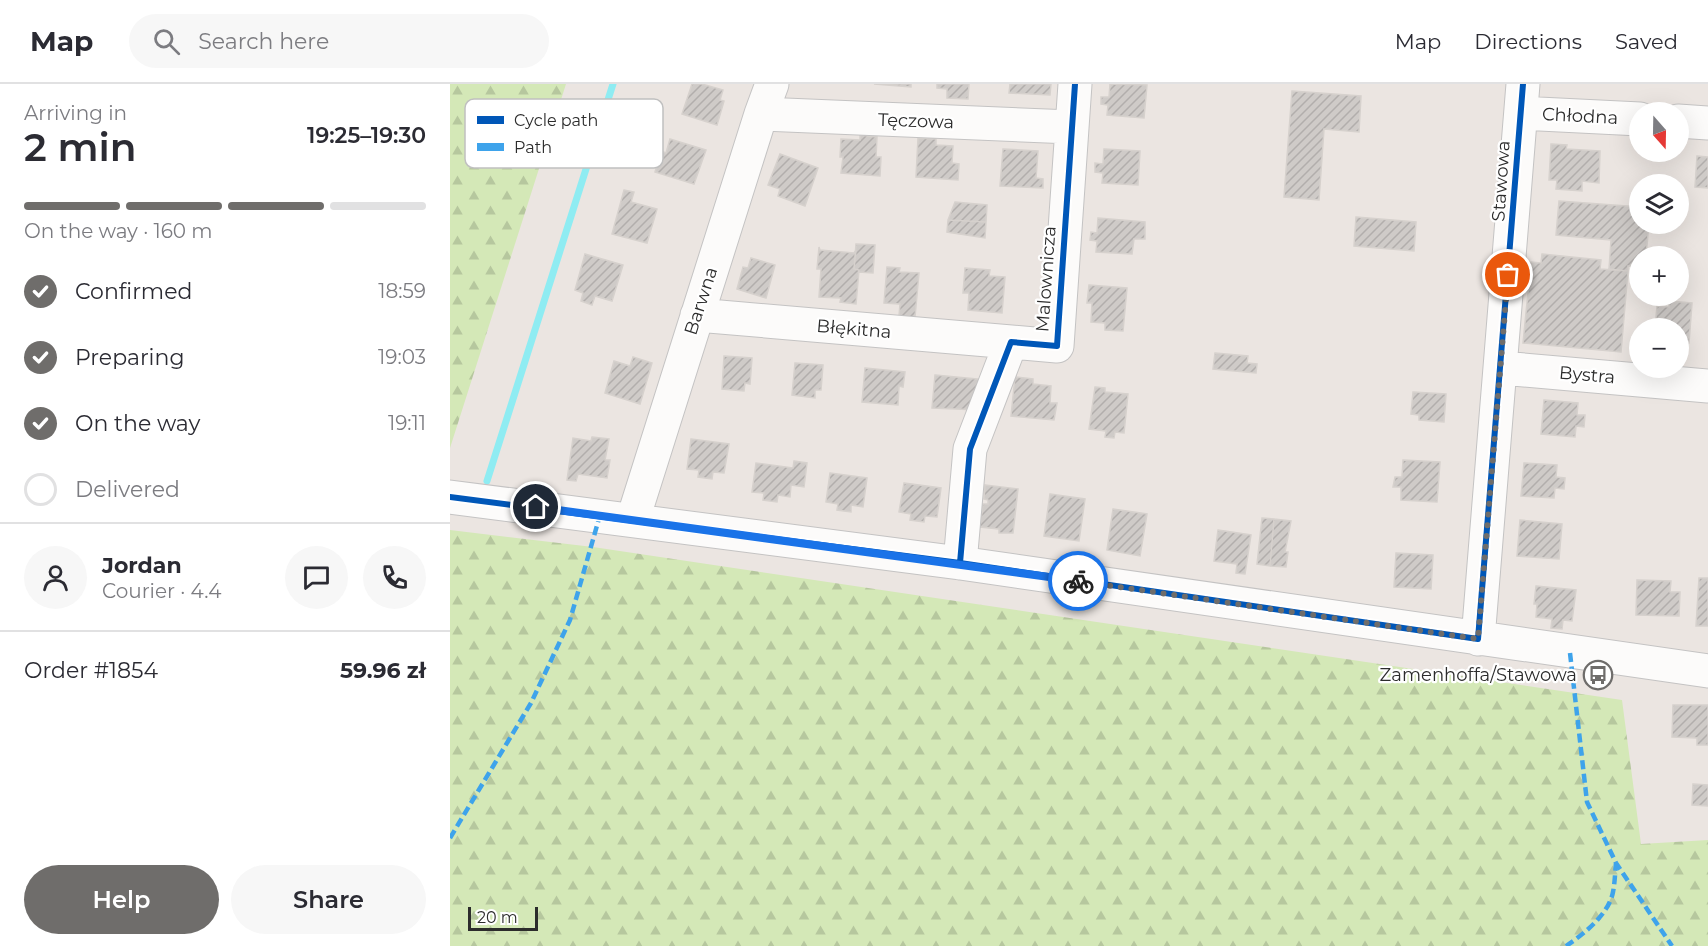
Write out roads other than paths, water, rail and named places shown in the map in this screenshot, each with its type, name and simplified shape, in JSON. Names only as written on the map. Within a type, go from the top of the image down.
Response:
[{"type":"street","name":"Barwna","points":[[633,519],[772,84]]},
{"type":"street","name":"Malownicza","points":[[960,563],[970,449],[1011,342],[1056,346],[1075,84]]},
{"type":"street","name":"Chłodna","points":[[1522,98],[1629,117]]},
{"type":"street","name":"Stawowa","points":[[1478,639],[1522,98]]},
{"type":"street","name":"Tęczowa","points":[[761,114],[1071,127]]},
{"type":"street","points":[[1689,122],[1708,123]]},
{"type":"street","name":"Błękitna","points":[[697,315],[1011,342]]},
{"type":"street","name":"Bystra","points":[[1501,368],[1708,386]]},
{"type":"street","points":[[450,497],[960,563],[1708,671]]},
{"type":"waterway","points":[[608,99],[613,84]]},
{"type":"waterway","points":[[487,481],[586,168]]},
{"type":"place","name":"Zamenhoffa/Stawowa","points":[[1598,675]]}]
